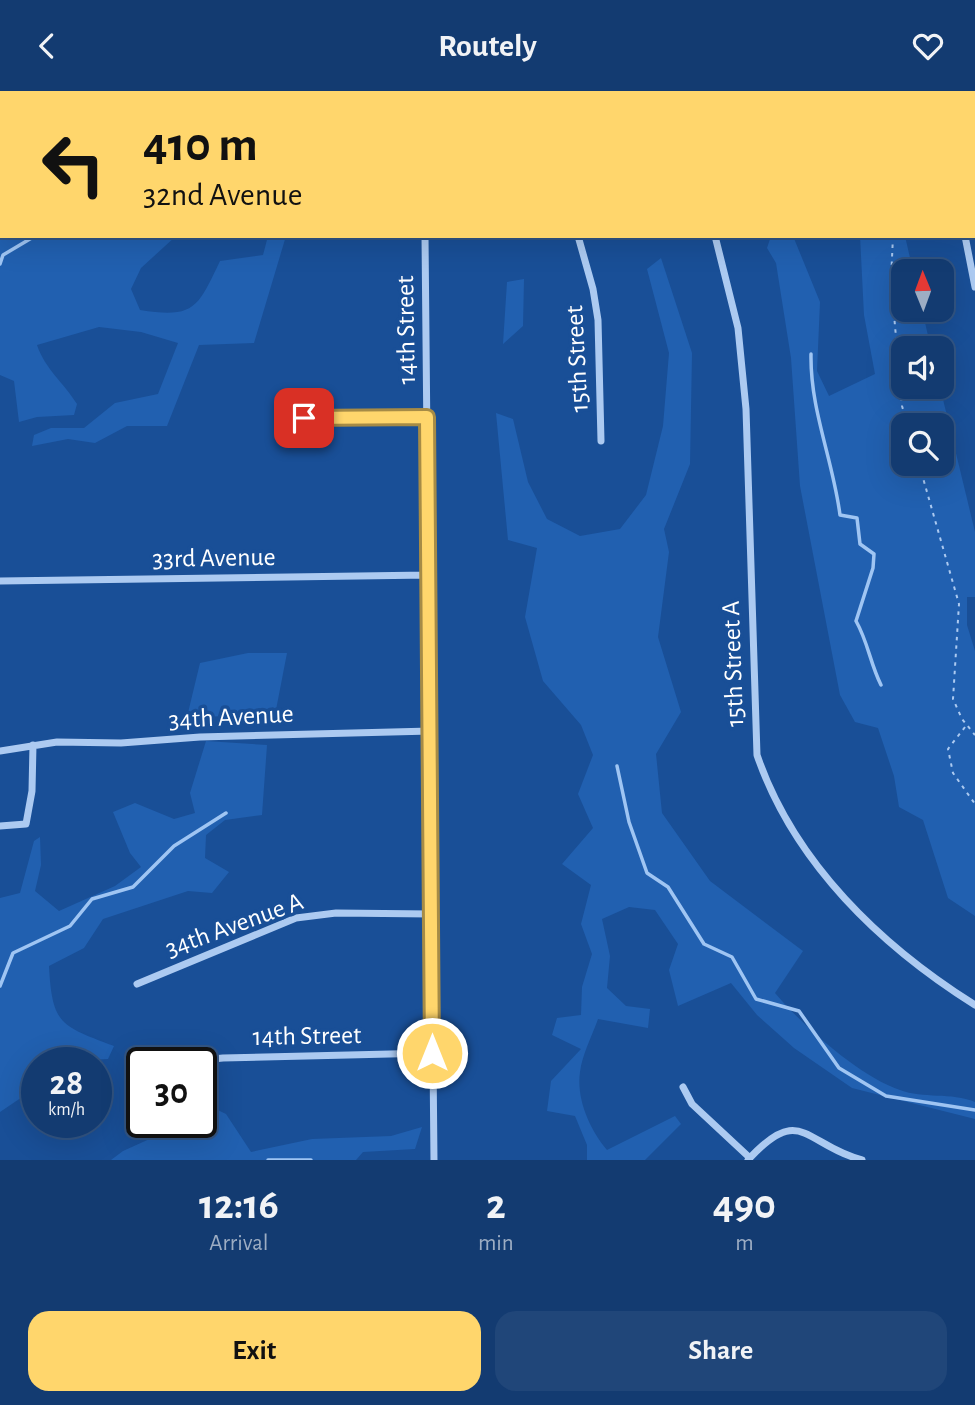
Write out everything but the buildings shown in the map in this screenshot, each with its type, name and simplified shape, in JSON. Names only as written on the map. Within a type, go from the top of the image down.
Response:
[{"type":"street","name":"14th Street","points":[[425,238],[434,1160]]},
{"type":"street","name":"15th Street","points":[[579,238],[593,289],[598,320],[601,441]]},
{"type":"street","name":"15th Street A","points":[[715,238],[737,328],[745,395],[755,738],[760,765],[771,792],[795,833],[848,904],[892,945],[975,1005]]},
{"type":"street","points":[[965,238],[975,287]]},
{"type":"street","points":[[279,418],[427,417]]},
{"type":"street","name":"33rd Avenue","points":[[0,581],[428,575]]},
{"type":"street","name":"34th Avenue","points":[[0,751],[33,745],[213,736],[430,731]]},
{"type":"street","points":[[0,827],[26,824],[32,791],[33,745]]},
{"type":"street","name":"34th Avenue A","points":[[137,984],[296,918],[336,913],[431,913]]},
{"type":"street","name":"14th Street","points":[[217,1059],[432,1053]]},
{"type":"street","points":[[683,1087],[692,1104],[749,1159],[777,1133],[796,1129],[843,1155],[862,1160]]},
{"type":"path","points":[[893,238],[891,280],[904,413]]},
{"type":"path","points":[[922,476],[959,604],[952,692],[966,726],[975,736]]},
{"type":"path","points":[[966,726],[948,749],[953,773],[975,804]]},
{"type":"shaded area","points":[[0,238],[174,238],[141,268],[131,289],[140,310],[173,313],[184,311],[200,299],[220,261],[263,255],[267,238],[285,238],[254,343],[199,345],[167,426],[127,426],[95,443],[68,439],[32,446],[34,435],[51,428],[84,428],[115,403],[158,394],[178,343],[141,332],[99,327],[37,345],[40,354],[77,404],[74,415],[37,417],[19,422],[14,381],[0,375]]},
{"type":"shaded area","points":[[770,238],[794,238],[820,302],[817,371],[829,396],[875,374],[864,315],[860,238],[905,238],[910,259],[891,259],[891,322],[925,322],[928,336],[891,336],[891,399],[943,399],[946,413],[891,413],[891,476],[954,476],[954,445],[975,532],[975,597],[967,597],[967,625],[975,651],[975,916],[948,898],[923,820],[899,807],[894,776],[878,728],[855,722],[840,695],[800,486],[791,358],[776,263],[767,248]]},
{"type":"shaded area","points":[[661,258],[692,353],[690,464],[664,529],[669,552],[658,637],[681,712],[656,754],[662,813],[710,881],[803,951],[775,993],[800,1020],[850,1062],[884,1083],[909,1093],[956,1097],[975,1102],[975,1119],[852,1088],[794,1048],[757,1015],[731,983],[678,1006],[669,970],[678,944],[655,910],[629,907],[602,919],[610,956],[607,988],[626,1006],[650,1009],[648,1028],[598,1019],[581,1066],[579,1082],[582,1103],[590,1124],[607,1150],[675,1116],[681,1124],[645,1160],[587,1160],[587,1145],[575,1116],[547,1111],[551,1081],[581,1049],[552,1035],[557,1018],[581,1015],[582,987],[592,954],[581,924],[591,885],[562,864],[593,828],[578,794],[593,755],[581,725],[543,681],[525,617],[537,548],[508,540],[496,413],[513,419],[528,482],[547,519],[580,536],[620,529],[646,495],[663,426],[669,353],[647,269]]},
{"type":"shaded area","points":[[524,279],[523,326],[503,344],[507,282]]},
{"type":"shaded area","points":[[248,653],[287,653],[275,715],[187,717],[200,663]]},
{"type":"shaded area","points":[[206,741],[267,745],[262,815],[225,820],[206,835],[205,858],[229,872],[212,893],[188,891],[103,919],[84,948],[49,966],[53,1001],[63,1021],[82,1033],[114,1046],[112,1050],[112,1047],[21,1047],[21,1098],[0,1112],[0,898],[20,893],[34,841],[40,837],[41,865],[35,891],[59,911],[115,886],[141,867],[130,853],[113,812],[135,803],[174,819],[195,813],[190,793]]},
{"type":"shaded area","points":[[217,1110],[226,1114],[251,1152],[312,1139],[391,1136],[422,1127],[415,1149],[363,1152],[356,1160],[111,1160],[123,1151],[152,1138],[217,1138]]},
{"type":"waterway","points":[[0,264],[3,255],[32,238]]},
{"type":"waterway","points":[[811,354],[814,395],[840,515],[857,518],[860,544],[874,554],[873,568],[856,621],[881,685]]},
{"type":"waterway","points":[[617,766],[629,822],[647,873],[668,887],[704,944],[732,957],[756,999],[799,1011],[839,1068],[886,1096],[975,1110]]},
{"type":"waterway","points":[[0,986],[13,953],[70,926],[92,899],[133,887],[174,846],[226,813]]},
{"type":"waterway","points":[[268,1160],[311,1160]]},
{"type":"route","points":[[304,418],[427,417],[432,1053]]}]
